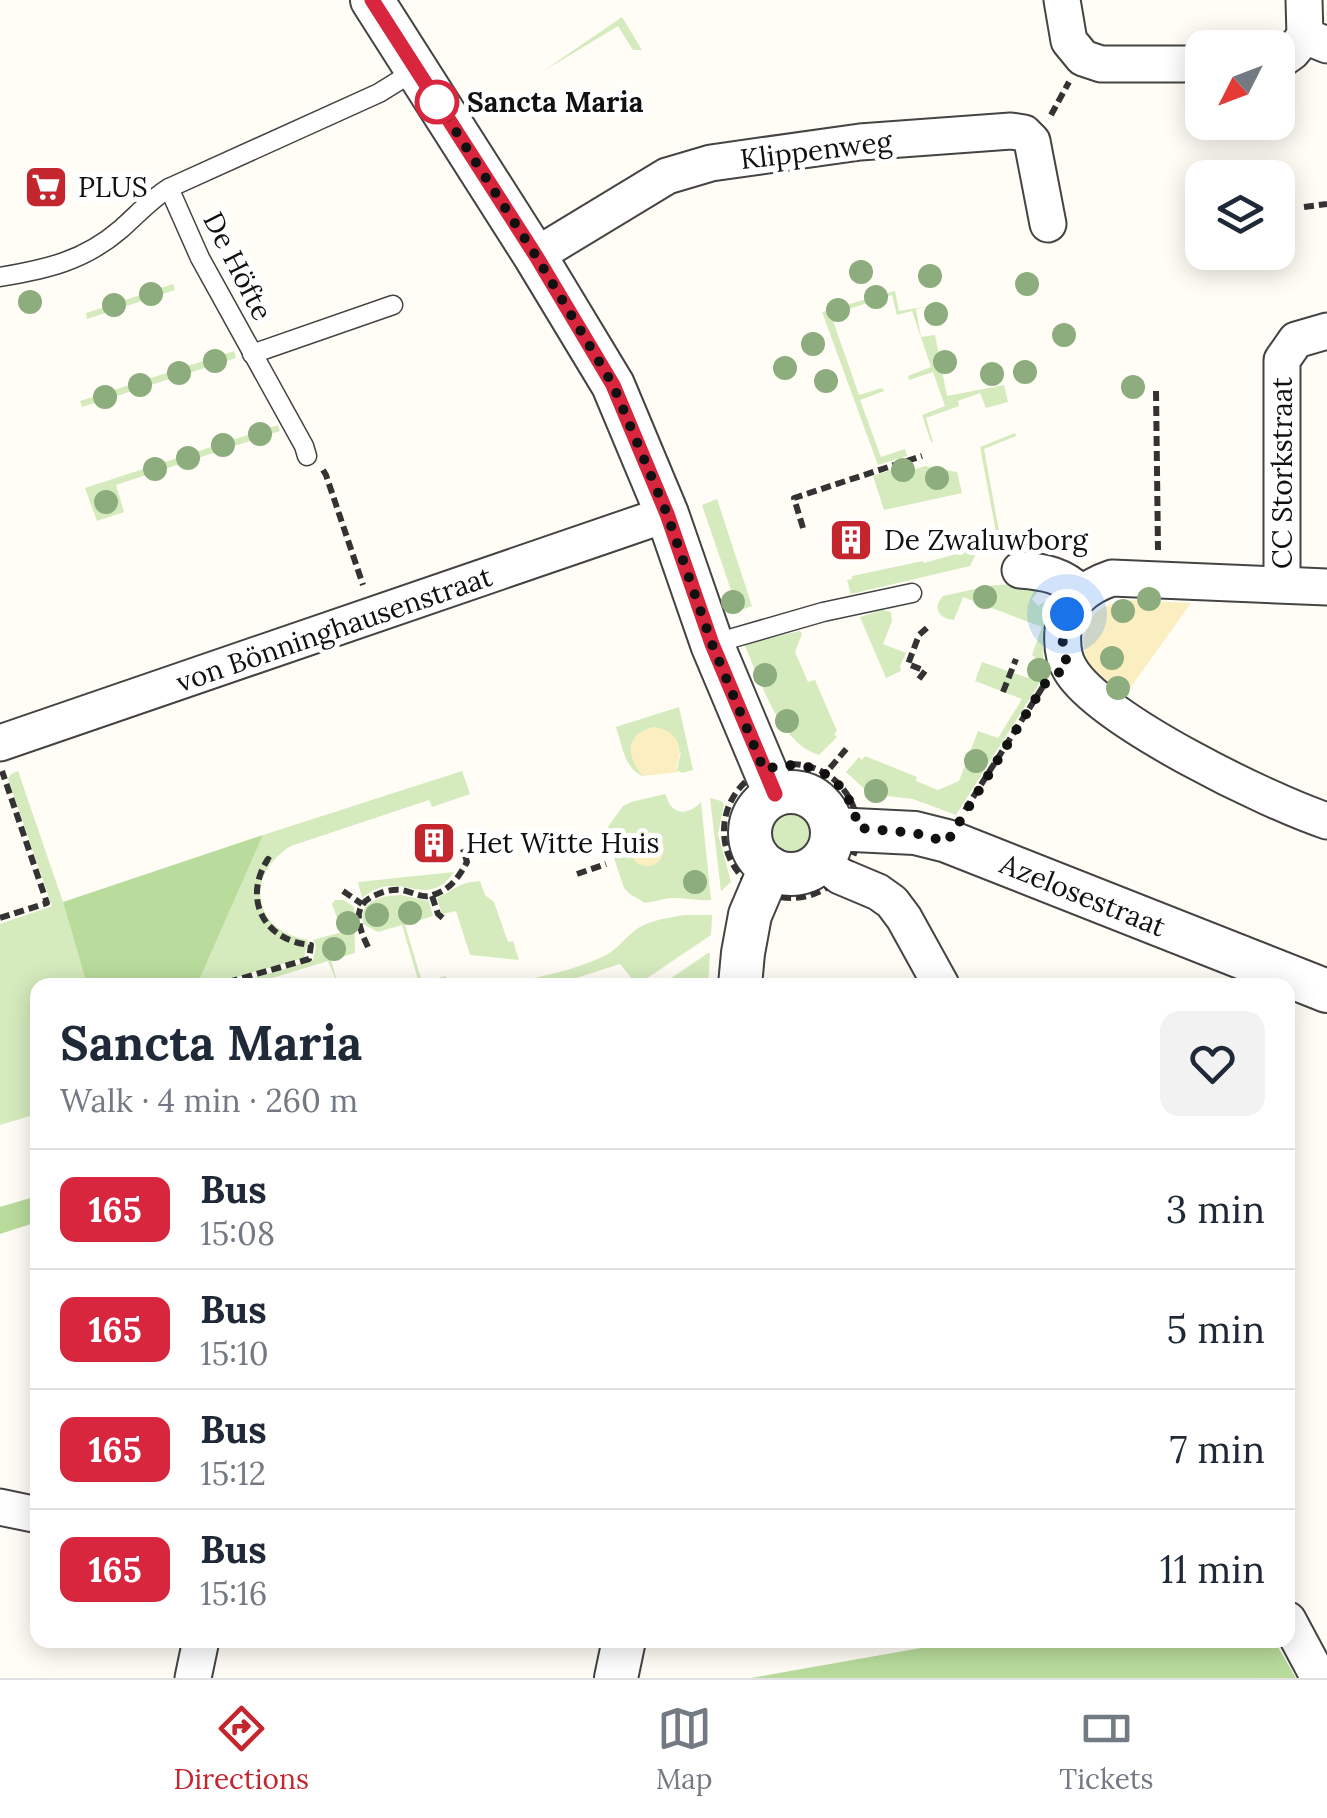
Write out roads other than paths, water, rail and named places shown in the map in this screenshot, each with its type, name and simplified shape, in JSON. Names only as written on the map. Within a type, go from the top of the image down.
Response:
[{"type":"street","points":[[1062,0],[1069,41],[1083,58],[1101,64],[1185,64]]},
{"type":"street","points":[[1304,0],[1316,40]]},
{"type":"street","points":[[381,3],[417,70],[613,385],[667,514],[712,644],[769,782],[809,795],[828,812],[837,839],[840,876],[892,902],[936,978]]},
{"type":"street","name":"Klippenweg","points":[[536,256],[667,176],[711,163],[860,142],[1010,130],[1029,136],[1034,148],[1048,224]]},
{"type":"street","name":"CC Storkstraat","points":[[1282,584],[1282,360],[1296,340],[1327,331]]},
{"type":"street","name":"von Bönninghausenstraat","points":[[0,743],[667,514]]},
{"type":"street","points":[[1020,570],[1060,576],[1081,593]]},
{"type":"street","points":[[1327,587],[1112,578],[1081,593],[1063,624],[1068,666],[1088,691],[1133,724],[1215,772],[1327,822]]},
{"type":"street","points":[[741,978],[750,915],[765,880],[750,830],[769,782]]},
{"type":"street","name":"Azelosestraat","points":[[837,839],[915,833],[947,842],[1294,978]]},
{"type":"street","points":[[765,880],[808,871],[837,839]]},
{"type":"street","name":"Azelosestraat","points":[[1295,978],[1327,991]]},
{"type":"street","points":[[0,1507],[30,1514]]},
{"type":"street","points":[[1295,1633],[1319,1678]]},
{"type":"street","points":[[193,1678],[199,1648]]},
{"type":"street","points":[[616,1678],[622,1648]]},
{"type":"lane","name":"De Höfte","points":[[307,456],[200,258],[169,188],[379,94],[417,70]]},
{"type":"lane","points":[[0,277],[65,264],[96,248],[169,188]]},
{"type":"lane","points":[[252,354],[393,305]]},
{"type":"lane","points":[[712,644],[912,592]]},
{"type":"place","name":"Sancta Maria","points":[[437,102]]},
{"type":"place","name":"PLUS","points":[[46,187]]},
{"type":"place","name":"De Zwaluwborg","points":[[851,540]]},
{"type":"place","name":"Het Witte Huis","points":[[434,843]]}]
